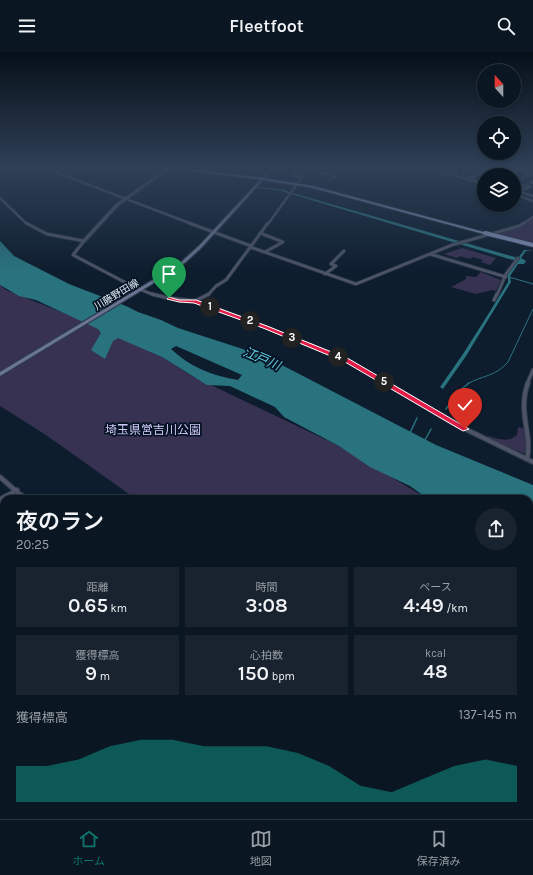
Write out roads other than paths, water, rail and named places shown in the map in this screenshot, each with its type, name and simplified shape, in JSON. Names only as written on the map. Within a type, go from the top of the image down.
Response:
[{"type":"main road","name":"川藤野田線","points":[[0,374],[171,272],[191,256],[241,203]]},
{"type":"main road","points":[[370,203],[533,245]]},
{"type":"street","points":[[5,203],[28,226],[60,238],[84,241]]},
{"type":"street","points":[[121,203],[114,208],[73,255],[96,266],[139,291],[176,300],[195,301],[347,360],[453,423],[533,462]]},
{"type":"street","points":[[136,203],[250,247],[356,284],[457,244],[519,226],[533,217]]},
{"type":"street","points":[[195,301],[210,294],[216,286],[223,282],[283,203]]},
{"type":"street","points":[[260,233],[283,242],[265,252]]},
{"type":"street","points":[[324,274],[336,266],[331,264],[344,251]]},
{"type":"street","points":[[429,254],[506,278]]},
{"type":"street","points":[[494,300],[516,259]]},
{"type":"street","points":[[527,459],[530,444],[523,403],[525,388],[533,370]]},
{"type":"street","points":[[0,477],[20,495]]},
{"type":"street","points":[[8,495],[16,490]]},
{"type":"water","points":[[321,203],[327,203],[518,258],[524,250],[533,250],[526,251],[521,258],[526,261],[524,264],[518,264],[510,276],[511,282],[466,356],[443,389],[440,387],[463,354],[508,282],[508,274],[516,261]]},
{"type":"water","name":"江戸川","points":[[0,241],[14,256],[69,284],[178,328],[255,353],[278,363],[436,445],[533,485],[533,495],[422,495],[410,486],[370,467],[339,446],[284,417],[275,407],[230,386],[207,385],[162,357],[118,338],[113,341],[105,359],[91,350],[101,333],[98,329],[36,300],[19,296],[0,285]],"holes":[[[176,346],[242,375],[238,380],[202,370],[186,361],[171,349]]]},
{"type":"waterway","points":[[509,277],[533,284]]},
{"type":"waterway","points":[[469,383],[494,373],[508,362],[533,309]]},
{"type":"waterway","points":[[446,409],[458,392],[469,383]]},
{"type":"waterway","points":[[410,433],[417,418]]},
{"type":"waterway","points":[[425,440],[431,429]]},
{"type":"park label","name":"埼玉県営吉川公園","points":[[153,430]]}]
